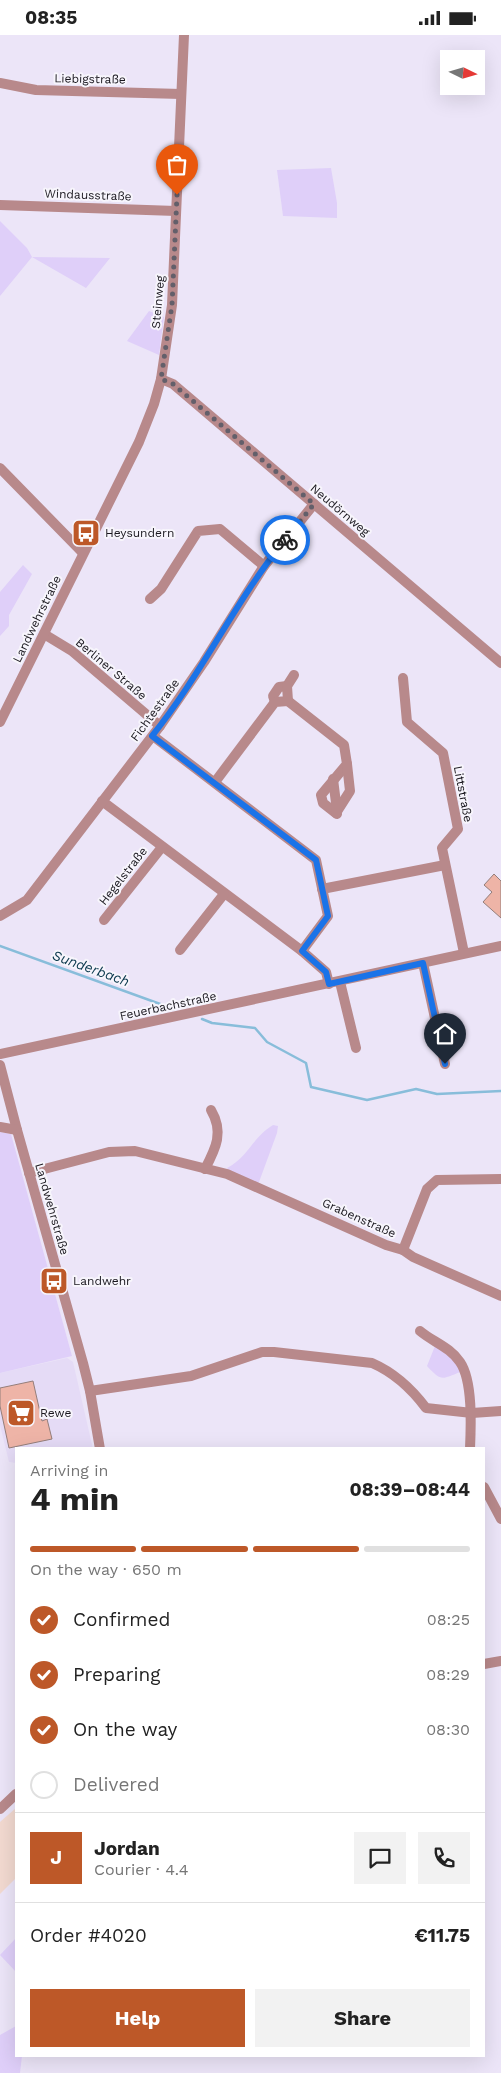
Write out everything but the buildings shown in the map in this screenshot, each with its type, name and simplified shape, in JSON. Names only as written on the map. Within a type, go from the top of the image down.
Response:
[{"type":"street","name":"Steinweg","points":[[82,553],[139,442],[154,404],[161,379],[172,305],[184,35]]},
{"type":"street","name":"Liebigstraße","points":[[0,83],[36,91],[181,94]]},
{"type":"street","name":"Windausstraße","points":[[0,205],[176,211]]},
{"type":"street","name":"Neudörnweg","points":[[161,379],[173,384],[501,663]]},
{"type":"street","points":[[0,468],[82,553]]},
{"type":"street","name":"Fichtestraße","points":[[0,916],[27,900],[160,726],[204,662],[264,566],[314,504]]},
{"type":"street","points":[[150,599],[161,589],[198,531],[220,529],[264,566]]},
{"type":"street","name":"Landwehrstraße","points":[[0,722],[82,553]]},
{"type":"street","name":"Berliner Straße","points":[[44,634],[72,651],[160,726]]},
{"type":"street","points":[[288,701],[287,685],[294,675]]},
{"type":"street","name":"Littstraße","points":[[403,678],[407,722],[443,753],[458,829],[442,848],[464,953]]},
{"type":"street","points":[[275,703],[274,696],[279,687],[287,685]]},
{"type":"street","points":[[215,782],[275,703],[288,701],[344,745],[347,764],[350,786],[350,791],[337,813],[323,803],[321,795],[334,783],[347,764]]},
{"type":"street","points":[[152,736],[316,860],[328,916],[302,951]]},
{"type":"street","points":[[334,783],[350,786]]},
{"type":"street","name":"Hegelstraße","points":[[102,801],[302,951],[326,972],[329,984]]},
{"type":"street","name":"Hegelstraße","points":[[104,920],[162,847]]},
{"type":"street","points":[[322,889],[445,865]]},
{"type":"street","points":[[180,951],[224,894]]},
{"type":"street","name":"Feuerbachstraße","points":[[0,1054],[501,946]]},
{"type":"street","points":[[423,963],[445,1064]]},
{"type":"street","points":[[340,982],[356,1048]]},
{"type":"street","name":"Landwehrstraße","points":[[0,1065],[16,1130],[90,1391],[100,1447]]},
{"type":"street","points":[[205,1169],[216,1149],[218,1136],[218,1121],[211,1110]]},
{"type":"street","points":[[0,1127],[16,1130]]},
{"type":"street","name":"Grabenstraße","points":[[29,1173],[109,1152],[135,1151],[227,1174],[386,1245],[403,1250],[413,1257],[501,1296]]},
{"type":"street","points":[[403,1250],[427,1189],[437,1180],[501,1179]]},
{"type":"street","points":[[420,1331],[444,1346],[460,1362],[466,1376],[472,1413],[470,1447]]},
{"type":"street","points":[[90,1391],[190,1376],[262,1352],[274,1352],[372,1363],[386,1369],[401,1380],[426,1408],[472,1413],[501,1411]]},
{"type":"street","points":[[485,1489],[501,1519]]},
{"type":"street","points":[[485,1664],[501,1661]]},
{"type":"street","points":[[0,1809],[15,1795]]},
{"type":"shaded area","points":[[331,168],[337,203],[337,218],[283,216],[277,170]]},
{"type":"shaded area","points":[[0,221],[27,248],[32,257],[0,296]]},
{"type":"shaded area","points":[[32,257],[110,258],[86,288]]},
{"type":"shaded area","points":[[149,311],[164,317],[159,355],[127,341]]},
{"type":"shaded area","points":[[23,565],[32,574],[9,615],[9,626],[0,636],[0,592]]},
{"type":"shaded area","points":[[273,1125],[278,1126],[277,1133],[259,1182],[232,1174],[227,1168],[234,1164]]},
{"type":"shaded area","points":[[0,1132],[11,1134],[72,1356],[0,1373]]},
{"type":"shaded area","points":[[435,1346],[455,1361],[460,1372],[442,1378],[427,1366]]},
{"type":"shaded area","points":[[67,1358],[73,1362],[93,1447],[15,1447],[15,1463],[9,1462],[0,1425],[0,1373]]},
{"type":"shaded area","points":[[15,1809],[15,1879],[0,1894],[0,1822]]},
{"type":"shaded area","points":[[15,1939],[15,1971],[0,1955]]},
{"type":"shaded area","points":[[15,2027],[15,2057],[22,2057],[20,2073],[0,2073],[0,2035]]},
{"type":"waterway","name":"Sunderbach","points":[[0,946],[174,1009]]},
{"type":"waterway","name":"Sunderbach","points":[[202,1019],[212,1023],[255,1028],[267,1042],[306,1063],[311,1087],[367,1100],[416,1089],[437,1094],[501,1091]]},
{"type":"way so far","points":[[177,195],[172,305],[165,363],[161,379],[173,384],[314,504],[285,540]]},
{"type":"place","name":"Heysundern","points":[[86,533]]},
{"type":"place","name":"Landwehr","points":[[54,1281]]},
{"type":"place","name":"Rewe","points":[[21,1413]]},
{"type":"route","points":[[285,540],[264,566],[204,662],[152,736],[316,860],[328,916],[302,951],[326,972],[329,984],[423,963],[445,1064]]}]
